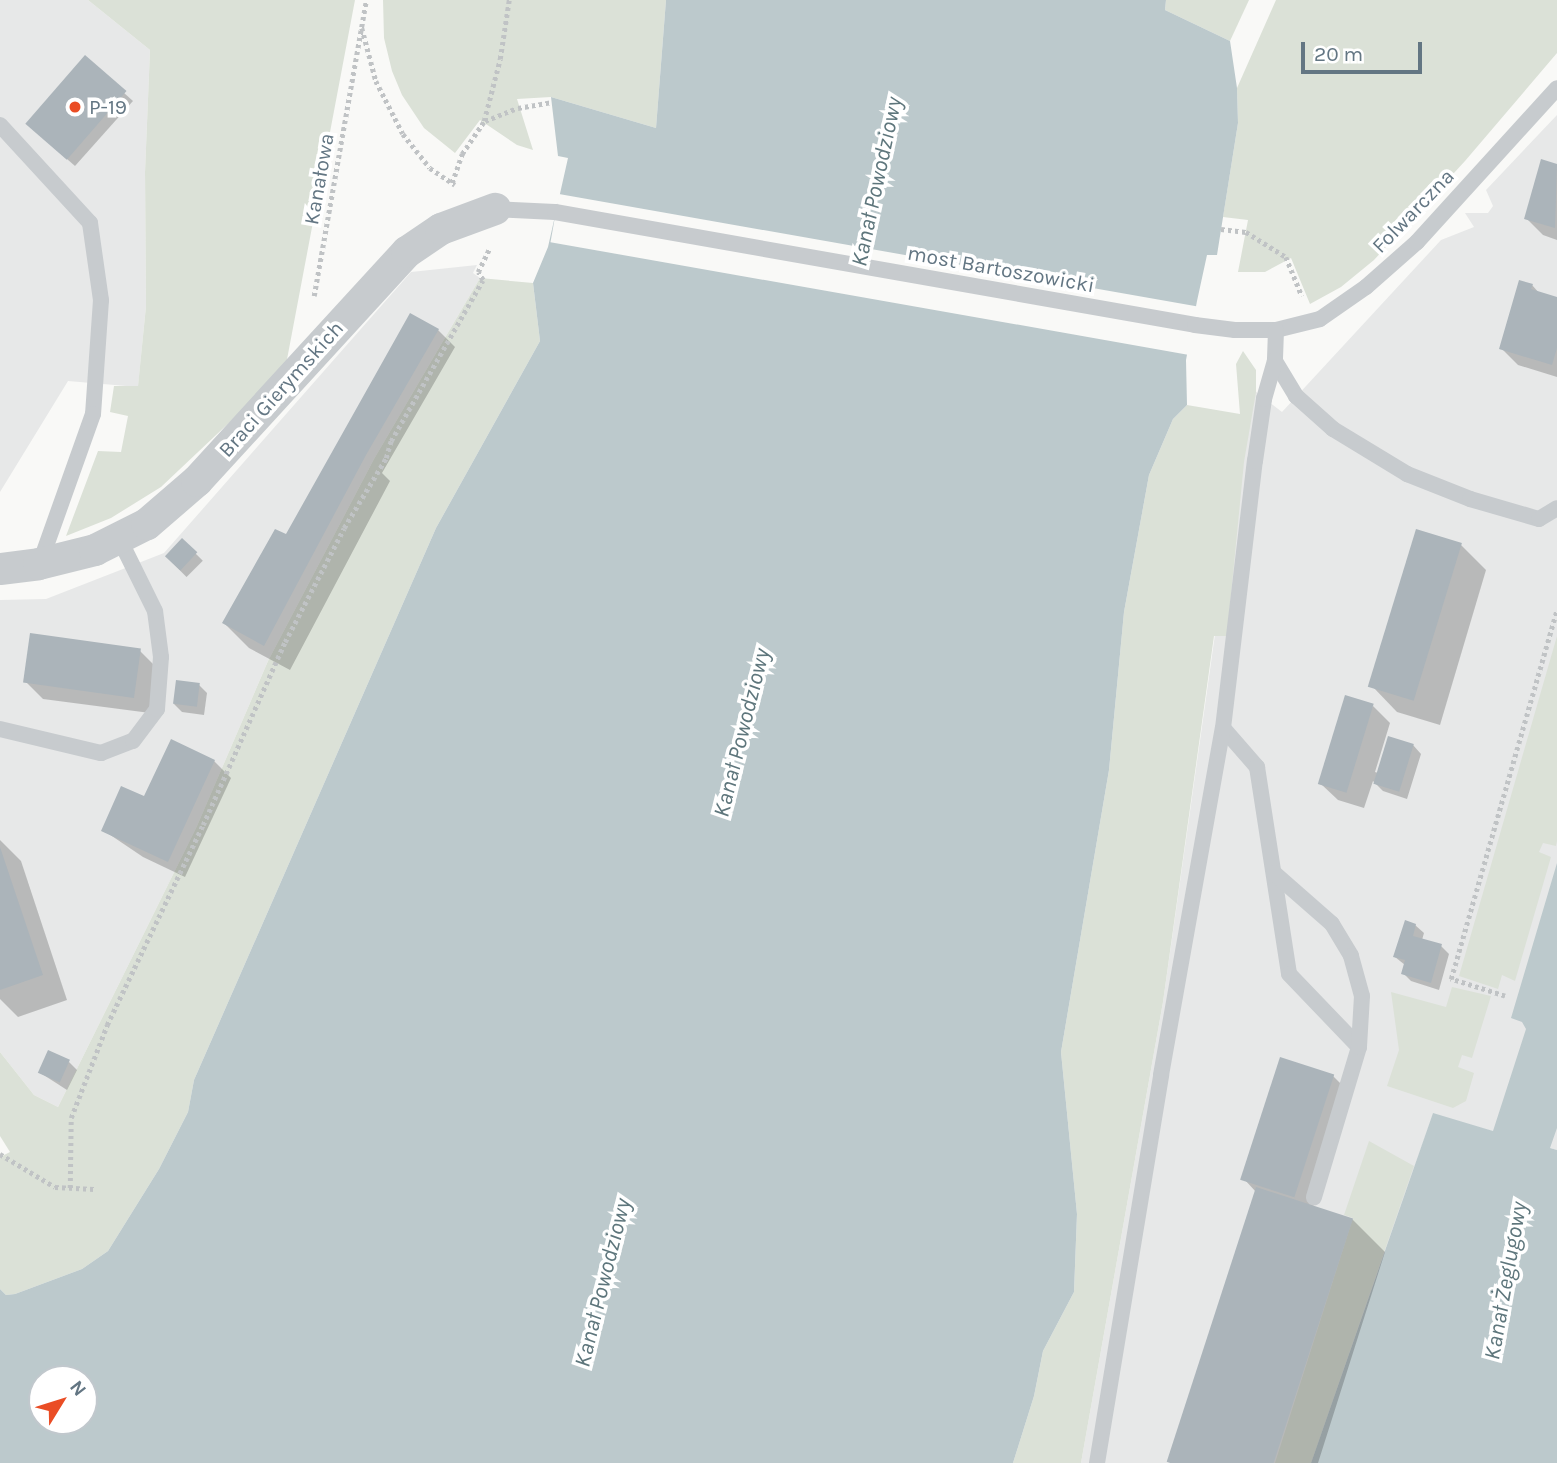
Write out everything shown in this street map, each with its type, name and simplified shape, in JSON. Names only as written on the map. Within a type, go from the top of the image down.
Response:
[{"type":"street","name":"Braci Gierymskich","points":[[0,569],[39,564],[95,550],[147,523],[197,481],[407,252],[441,229],[495,209]]},
{"type":"lane","name":"Folwarczna","points":[[1276,330],[1320,319],[1366,287],[1417,242],[1557,88]]},
{"type":"lane","points":[[0,125],[90,223],[102,300],[93,414],[39,564]]},
{"type":"lane","name":"Braci Gierymskich","points":[[495,209],[555,212]]},
{"type":"lane","name":"most Bartoszowicki","points":[[555,212],[1195,325],[1235,330],[1276,330]]},
{"type":"lane","points":[[1097,1463],[1161,1075],[1223,728],[1256,448],[1264,398],[1275,361],[1276,330]]},
{"type":"lane","points":[[1275,361],[1296,396],[1334,429],[1407,474],[1470,499],[1539,519],[1557,508]]},
{"type":"lane","points":[[0,729],[101,753],[133,741],[157,709],[161,657],[155,611],[120,538]]},
{"type":"lane","points":[[1223,728],[1257,767],[1289,974],[1359,1047]]},
{"type":"lane","points":[[1274,873],[1332,924],[1352,956],[1362,996],[1359,1047],[1314,1197]]},
{"type":"path","name":"Kanałowa","points":[[304,363],[366,0]]},
{"type":"path","points":[[452,183],[462,155],[484,121],[500,59],[509,0]]},
{"type":"path","points":[[362,28],[376,81],[403,134],[430,168],[495,209]]},
{"type":"path","points":[[484,121],[518,108],[551,103]]},
{"type":"path","points":[[1222,229],[1246,232],[1286,257],[1306,305]]},
{"type":"path","points":[[70,1188],[71,1118],[107,1025],[215,801],[285,642],[344,528],[386,458],[391,441],[483,280]]},
{"type":"path","points":[[1505,996],[1451,979],[1557,610]]},
{"type":"path","points":[[0,1154],[37,1179],[55,1187],[94,1189]]},
{"type":"shaded area","points":[[0,0],[88,0],[150,50],[145,172],[146,306],[138,387],[68,381],[0,492]]},
{"type":"shaded area","points":[[88,0],[355,0],[285,370],[161,487],[111,518],[66,536],[98,451],[121,452],[128,416],[110,412],[114,386],[138,386],[146,306],[145,172],[150,50]]},
{"type":"shaded area","points":[[383,0],[666,0],[656,128],[551,97],[517,99],[533,150],[517,145],[480,120],[455,153],[424,128],[402,95],[392,71],[384,38]]},
{"type":"shaded area","points":[[1166,0],[1249,0],[1230,41],[1165,10]]},
{"type":"shaded area","points":[[1276,0],[1557,0],[1557,53],[1465,161],[1374,260],[1341,287],[1310,304],[1291,258],[1265,272],[1238,272],[1248,220],[1223,217],[1238,123],[1237,88]]},
{"type":"shaded area","points":[[1557,115],[1557,1150],[1433,1114],[1311,1463],[1081,1463],[1163,1002],[1250,387],[1282,412],[1441,240],[1474,227],[1465,213],[1488,213],[1493,206],[1486,190]]},
{"type":"shaded area","points":[[477,265],[473,273],[480,278],[374,459],[268,661],[197,826],[58,1107],[34,1095],[0,1052],[0,600],[46,599],[164,553],[411,272]]},
{"type":"shaded area","points":[[480,278],[533,283],[540,341],[436,528],[194,1080],[188,1112],[159,1169],[108,1251],[82,1269],[6,1295],[0,1289],[0,1157],[10,1152],[0,1136],[0,1052],[34,1095],[58,1107],[197,826],[268,661],[374,459]]},
{"type":"shaded area","points":[[1243,351],[1256,370],[1256,392],[1244,462],[1227,636],[1214,636],[1163,1002],[1081,1463],[1013,1463],[1034,1396],[1043,1351],[1074,1292],[1077,1214],[1061,1052],[1109,770],[1124,612],[1149,475],[1173,419],[1187,405],[1240,414],[1236,364]]},
{"type":"shaded area","points":[[1557,636],[1557,841],[1556,846],[1543,843],[1539,852],[1551,857],[1515,981],[1502,975],[1498,989],[1459,976]]},
{"type":"shaded area","points":[[1452,987],[1491,996],[1472,1058],[1462,1055],[1458,1067],[1474,1073],[1466,1101],[1453,1108],[1387,1086],[1399,1050],[1391,992],[1446,1007]]},
{"type":"shaded area","points":[[1369,1141],[1414,1166],[1311,1463],[1275,1463],[1353,1218],[1344,1215]]},
{"type":"water","name":"Kanał Powodziowy","points":[[666,0],[1166,0],[1165,10],[1230,41],[1237,88],[1238,123],[1217,255],[1207,255],[1197,301],[1186,360],[1187,405],[1173,419],[1149,475],[1124,612],[1109,770],[1061,1052],[1077,1214],[1074,1292],[1043,1351],[1034,1396],[1013,1463],[0,1463],[0,1289],[6,1295],[15,1294],[82,1269],[108,1251],[159,1169],[188,1112],[194,1080],[436,528],[540,341],[533,283],[548,247],[568,158],[558,156],[551,97],[656,128]]},
{"type":"water","name":"Kanał Żeglugowy","points":[[1557,863],[1557,1128],[1550,1148],[1557,1150],[1557,1463],[1311,1463],[1433,1113],[1493,1131],[1526,1029],[1522,1022],[1511,1018]]},
{"type":"pier","points":[[559,194],[1199,307],[1191,355],[550,242]]},
{"type":"building","name":"P-19","points":[[85,55],[127,91],[67,160],[25,124]]},
{"type":"building","points":[[1541,159],[1557,164],[1555,228],[1524,219]]},
{"type":"building","points":[[1519,280],[1533,284],[1531,289],[1557,297],[1557,348],[1552,365],[1499,349]]},
{"type":"building","points":[[410,313],[439,329],[366,455],[264,646],[222,623],[275,529],[286,534]]},
{"type":"building","points":[[1416,529],[1462,543],[1414,701],[1368,687]]},
{"type":"building","points":[[182,538],[197,552],[180,571],[165,556]]},
{"type":"building","points":[[30,633],[141,649],[134,698],[23,683]]},
{"type":"building","points":[[176,680],[200,683],[197,707],[173,704]]},
{"type":"building","points":[[1345,695],[1374,704],[1346,793],[1318,784]]},
{"type":"building","points":[[1388,736],[1414,744],[1399,792],[1373,784]]},
{"type":"building","points":[[171,739],[215,760],[168,862],[101,831],[121,786],[144,796]]},
{"type":"building","points":[[0,847],[43,975],[0,990]]},
{"type":"building","points":[[1405,920],[1416,924],[1413,936],[1442,944],[1431,983],[1401,974],[1405,960],[1393,957]]},
{"type":"building","points":[[48,1050],[70,1060],[60,1083],[38,1073]]},
{"type":"building","points":[[1280,1057],[1334,1075],[1294,1197],[1240,1180]]},
{"type":"building","points":[[1256,1187],[1353,1219],[1274,1463],[1167,1462]]},
{"type":"place","name":"P-19","points":[[75,107]]}]
